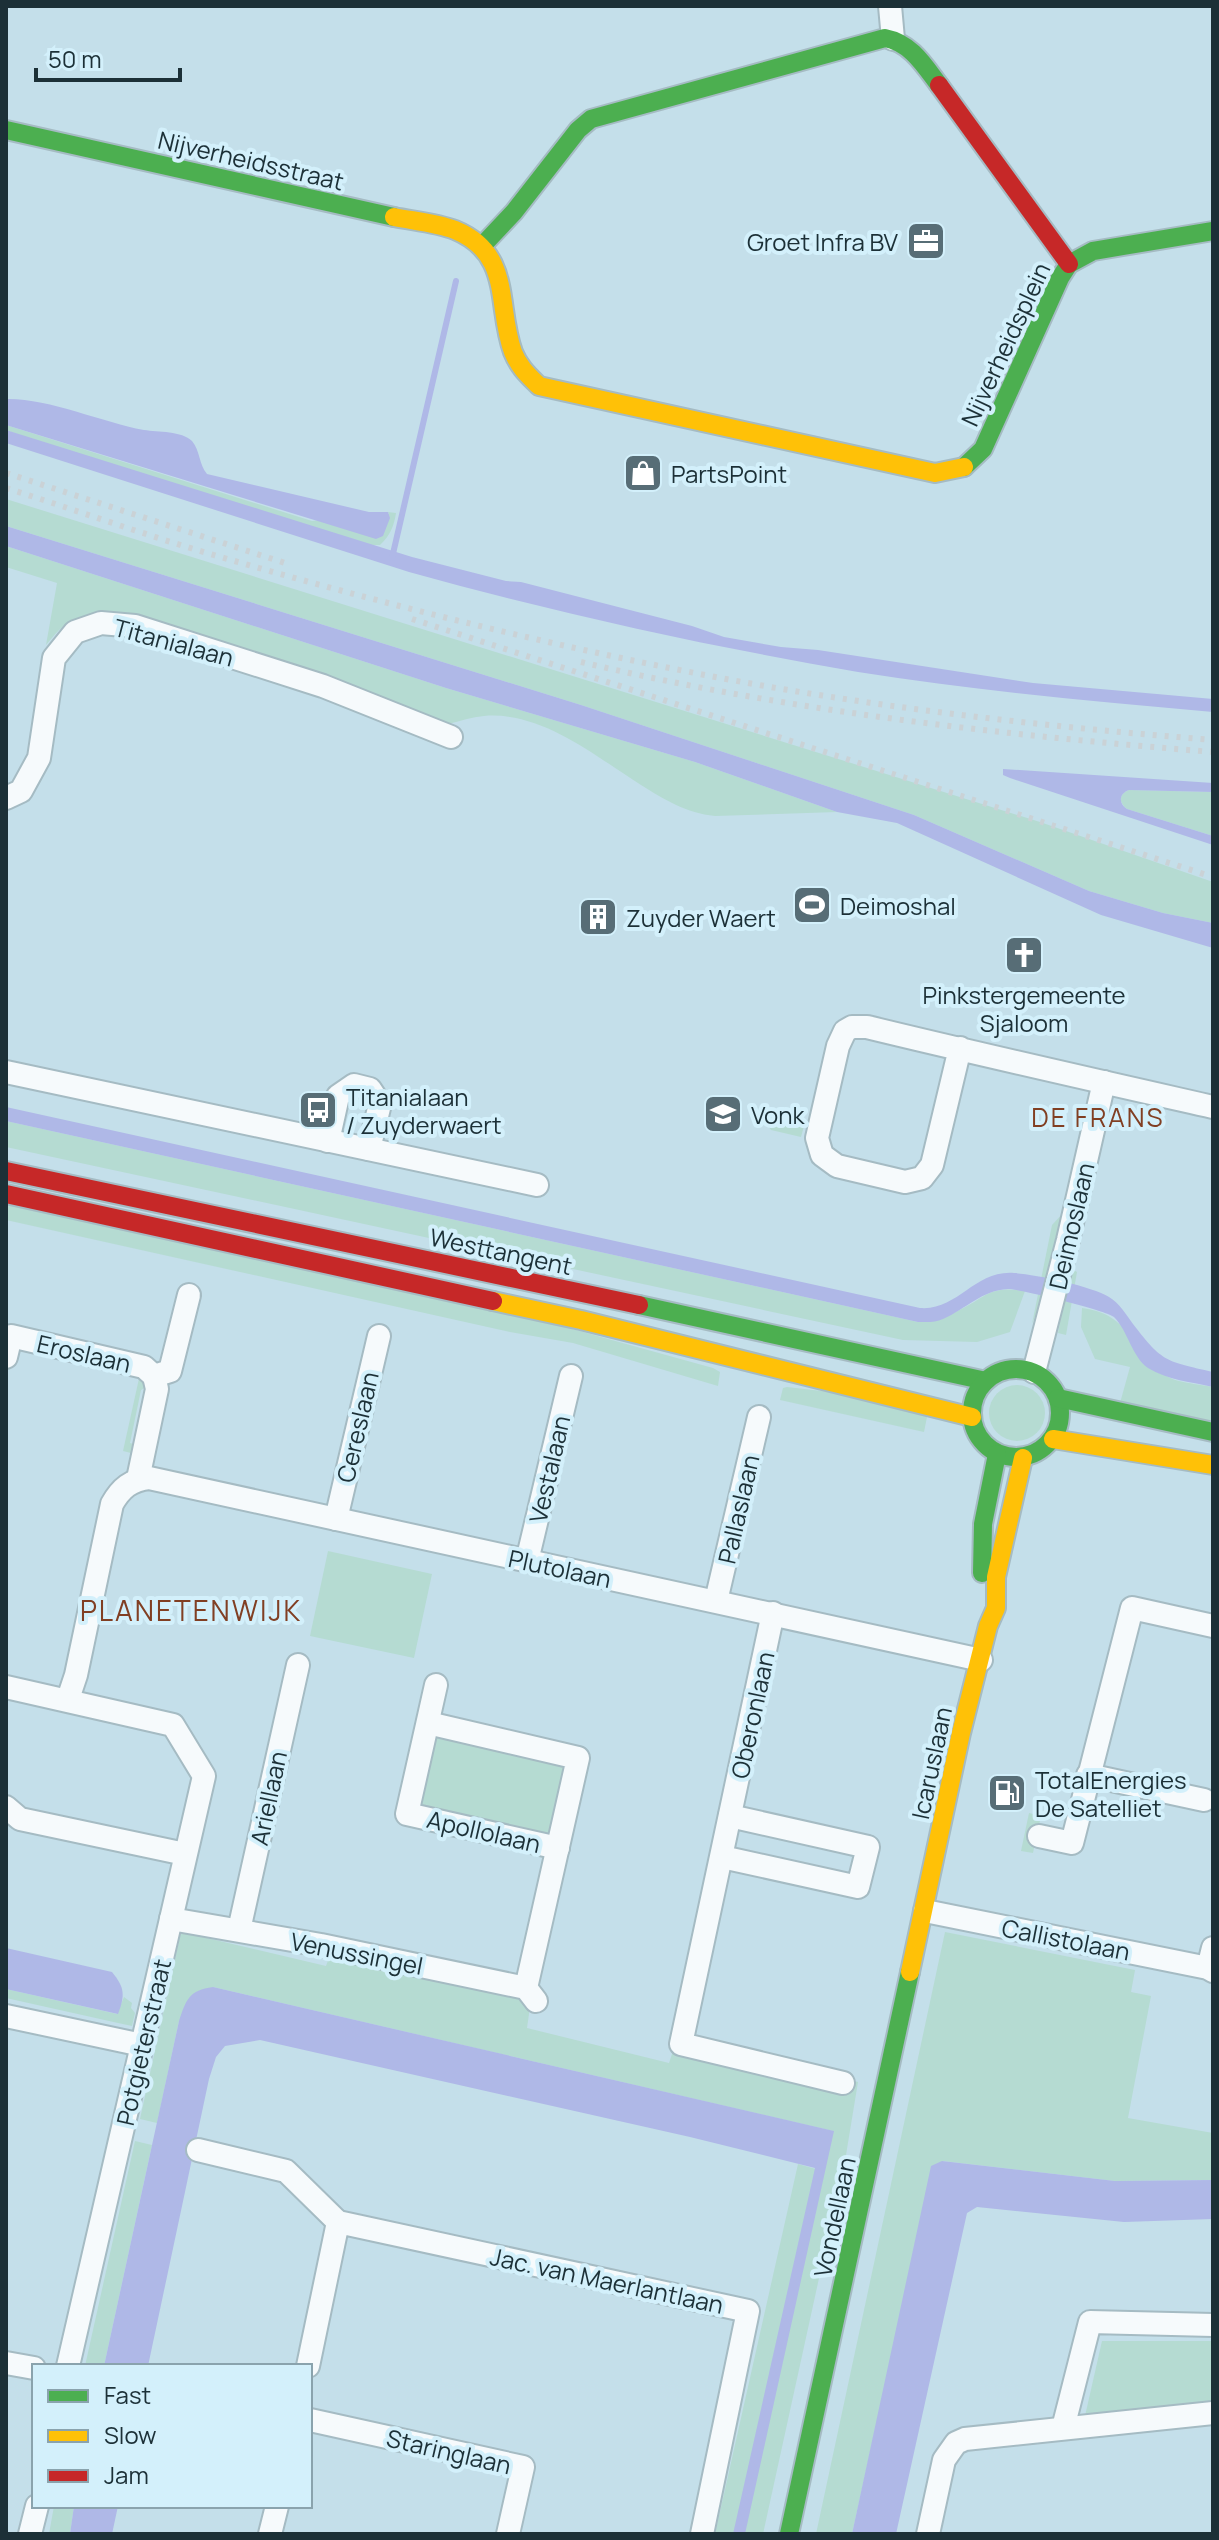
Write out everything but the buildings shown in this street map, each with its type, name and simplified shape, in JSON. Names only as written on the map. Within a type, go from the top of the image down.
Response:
[{"type":"street","points":[[482,246],[514,212],[578,130],[591,119],[876,39],[893,39],[890,6]]},
{"type":"street","name":"Nijverheidsplein","points":[[482,246],[498,269],[518,365],[523,374],[539,386],[935,473],[964,467],[983,449],[1069,264],[918,57],[893,39]]},
{"type":"street","name":"Nijverheidsstraat","points":[[6,130],[455,230],[482,246]]},
{"type":"street","points":[[1069,264],[1093,251],[1213,231]]},
{"type":"street","name":"Titanialaan","points":[[6,798],[21,791],[39,758],[54,658],[75,632],[101,623],[135,626],[323,686],[451,737]]},
{"type":"street","points":[[960,1048],[932,1165],[922,1178],[905,1182],[837,1166],[822,1155],[817,1138],[838,1046],[845,1031],[852,1027],[867,1027],[960,1048],[1213,1107]]},
{"type":"street","points":[[6,1072],[537,1185]]},
{"type":"street","name":"Deimoslaan","points":[[1034,1372],[1104,1082]]},
{"type":"street","points":[[328,1141],[338,1096],[354,1085],[370,1089],[380,1104],[369,1149]]},
{"type":"street","name":"Westtangent","points":[[6,1171],[986,1381]]},
{"type":"street","name":"Westtangent","points":[[6,1194],[581,1320],[972,1417]]},
{"type":"street","points":[[6,1687],[68,1699],[76,1675],[112,1504],[118,1493],[138,1479],[157,1389],[154,1376],[170,1371],[189,1295]]},
{"type":"street","name":"Cereslaan","points":[[336,1519],[379,1336]]},
{"type":"street","name":"Eroslaan","points":[[8,1346],[144,1367],[154,1376]]},
{"type":"street","points":[[1008,1370],[1034,1372],[1044,1378],[1058,1398],[1060,1424],[1053,1439],[1040,1452],[1023,1458],[997,1454],[980,1439],[972,1417],[974,1397],[986,1381],[1008,1370]]},
{"type":"street","name":"Vestalaan","points":[[527,1561],[571,1376]]},
{"type":"street","points":[[1058,1398],[1213,1432]]},
{"type":"street","name":"Pallaslaan","points":[[716,1601],[759,1417]]},
{"type":"street","points":[[1053,1439],[1213,1465]]},
{"type":"street","name":"Icaruslaan","points":[[988,1626],[982,1607],[983,1524],[997,1454]]},
{"type":"street","name":"Icaruslaan","points":[[925,1911],[961,1733],[988,1626],[996,1608],[996,1577],[1023,1458]]},
{"type":"street","name":"Plutolaan","points":[[138,1479],[161,1479],[981,1660]]},
{"type":"street","points":[[1039,1836],[1072,1843],[1132,1608],[1213,1626]]},
{"type":"street","name":"Oberonlaan","points":[[773,1613],[681,2044],[843,2083]]},
{"type":"street","name":"Ariellaan","points":[[239,1930],[298,1665]]},
{"type":"street","name":"Apollolaan","points":[[436,1685],[407,1814],[558,1848]]},
{"type":"street","name":"Potgieterstraat","points":[[68,1699],[173,1725],[204,1776],[68,2364]]},
{"type":"street","name":"Apollolaan","points":[[428,1723],[578,1758],[531,1995]]},
{"type":"street","points":[[1088,1775],[1204,1800]]},
{"type":"street","points":[[6,1807],[20,1819],[185,1854]]},
{"type":"street","points":[[722,1857],[858,1887],[868,1847],[730,1816]]},
{"type":"street","name":"Callistolaan","points":[[925,1911],[1211,1962]]},
{"type":"street","name":"Vondellaan","points":[[789,2534],[925,1911]]},
{"type":"street","name":"Venussingel","points":[[171,1919],[321,1945],[531,1995]]},
{"type":"street","points":[[6,2016],[142,2045]]},
{"type":"street","points":[[198,2150],[286,2171],[338,2222],[308,2364]]},
{"type":"street","name":"Jac. van Maerlantlaan","points":[[338,2222],[748,2311],[702,2534]]},
{"type":"street","points":[[1063,2428],[1090,2322],[1213,2325]]},
{"type":"street","points":[[6,2363],[32,2368]]},
{"type":"street","points":[[928,2534],[944,2460],[956,2443],[975,2437],[1213,2413]]},
{"type":"street","name":"Staringlaan","points":[[312,2420],[523,2467],[508,2534]]},
{"type":"street","points":[[30,2534],[36,2508]]},
{"type":"street","points":[[270,2534],[276,2508]]},
{"type":"green space","points":[[6,425],[312,521],[388,512],[396,513],[394,522],[380,545],[371,545],[36,441],[6,430]]},
{"type":"green space","points":[[6,499],[1040,822],[1213,882],[1213,923],[1163,913],[1089,891],[914,815],[581,705],[6,526]]},
{"type":"green space","points":[[6,546],[446,688],[695,762],[837,812],[715,816],[695,812],[659,796],[567,738],[527,721],[506,716],[484,716],[448,724],[103,615],[70,622],[46,645],[57,583],[6,567]]},
{"type":"green space","points":[[1129,790],[1213,792],[1213,836],[1127,809],[1121,799]]},
{"type":"green space","points":[[769,1119],[804,1126],[801,1137],[771,1130]]},
{"type":"green space","points":[[6,1121],[918,1322],[951,1314],[987,1294],[1002,1290],[1025,1291],[1010,1332],[977,1342],[903,1340],[6,1147]]},
{"type":"green space","points":[[6,1197],[449,1295],[713,1368],[720,1372],[718,1386],[573,1343],[510,1332],[6,1220]]},
{"type":"green space","points":[[1065,1211],[1053,1271],[1032,1324],[1052,1225]]},
{"type":"green space","points":[[1070,1268],[1077,1272],[1066,1335],[1058,1333]]},
{"type":"green space","points":[[1082,1308],[1098,1311],[1120,1325],[1168,1377],[1213,1387],[1213,1425],[1120,1403],[1130,1367],[1095,1359],[1081,1327]]},
{"type":"green space","points":[[140,1374],[150,1385],[141,1390],[130,1443],[137,1445],[135,1454],[123,1451]]},
{"type":"green space","points":[[1017,1385],[1037,1393],[1045,1413],[1037,1433],[1017,1441],[997,1433],[989,1413],[997,1393]]},
{"type":"green space","points":[[783,1388],[856,1395],[928,1412],[924,1432],[780,1400]]},
{"type":"green space","points":[[328,1551],[432,1574],[414,1658],[310,1636]]},
{"type":"green space","points":[[428,1723],[578,1759],[560,1849],[407,1814]]},
{"type":"green space","points":[[1029,1813],[1041,1816],[1033,1853],[1021,1851]]},
{"type":"green space","points":[[181,1932],[326,1966],[329,1958],[531,2000],[527,2028],[669,2063],[678,2036],[858,2082],[846,2155],[763,2534],[715,2534],[798,2164],[816,2169],[833,2131],[213,1987],[179,2021],[157,2123],[140,2119]]},
{"type":"green space","points":[[945,1932],[1135,1970],[1131,1992],[1151,1996],[1128,2118],[1213,2133],[1213,2180],[1115,2181],[943,2161],[878,2416],[852,2534],[816,2534]]},
{"type":"green space","points":[[6,1989],[117,2014],[124,1997],[132,2003],[135,2013],[132,2026],[6,1998]]},
{"type":"green space","points":[[135,2141],[152,2145],[104,2364],[85,2364]]},
{"type":"green space","points":[[1102,2341],[1213,2341],[1213,2403],[1085,2416]]},
{"type":"green space","points":[[54,2508],[74,2508],[70,2534],[49,2534]]},
{"type":"water","points":[[6,399],[39,402],[144,430],[182,435],[195,445],[207,474],[369,512],[388,512],[390,518],[383,536],[376,539],[6,425]]},
{"type":"water","points":[[6,430],[412,557],[521,582],[724,637],[1033,683],[1213,699],[1213,712],[902,679],[745,651],[576,615],[409,572],[6,443]]},
{"type":"water","points":[[6,526],[581,705],[914,815],[1089,891],[1163,913],[1213,923],[1213,948],[1101,915],[897,823],[837,812],[695,762],[446,688],[6,546]]},
{"type":"water","points":[[1003,769],[1213,783],[1213,792],[1129,790],[1121,799],[1127,809],[1213,836],[1213,845],[1010,778],[1003,775]]},
{"type":"water","points":[[6,1107],[920,1308],[945,1303],[1000,1274],[1023,1274],[1063,1281],[1113,1299],[1159,1353],[1175,1362],[1213,1372],[1213,1387],[1155,1372],[1138,1357],[1114,1317],[1045,1296],[999,1290],[940,1320],[918,1322],[6,1121]]},
{"type":"water","points":[[6,1948],[112,1972],[122,1992],[118,2014],[6,1989]]},
{"type":"water","points":[[213,1987],[834,2131],[745,2534],[733,2534],[815,2168],[260,2040],[225,2046],[216,2057],[209,2079],[148,2364],[104,2364],[179,2021],[190,1997]]},
{"type":"water","points":[[942,2161],[1115,2181],[1213,2180],[1213,2219],[1124,2222],[977,2207],[967,2213],[896,2534],[852,2534],[931,2166]]},
{"type":"water","points":[[74,2508],[118,2508],[112,2534],[70,2534]]},
{"type":"waterway","points":[[392,558],[456,281]]},
{"type":"railway","points":[[6,473],[285,563]]},
{"type":"railway","points":[[6,488],[182,545],[336,589],[530,638],[660,666],[786,690],[908,708],[1213,740]]},
{"type":"railway","points":[[412,619],[1213,877]]},
{"type":"railway","points":[[581,662],[816,708],[1054,738],[1213,752]]},
{"type":"traffic: fast","points":[[482,246],[514,212],[578,130],[591,119],[885,38],[910,50],[939,85]]},
{"type":"traffic: fast","points":[[6,130],[394,217]]},
{"type":"traffic: fast","points":[[964,467],[983,449],[1069,264],[1093,251],[1213,231]]},
{"type":"traffic: fast","points":[[639,1305],[986,1381]]},
{"type":"traffic: fast","points":[[1007,1369],[1025,1369],[1041,1376],[1053,1388],[1060,1404],[1060,1413],[1060,1422],[1053,1438],[1041,1450],[1025,1457],[1007,1457],[991,1450],[979,1438],[972,1422],[972,1404],[979,1388],[991,1376],[1007,1369]]},
{"type":"traffic: fast","points":[[1058,1398],[1213,1432]]},
{"type":"traffic: fast","points":[[982,1573],[983,1524],[997,1454]]},
{"type":"traffic: fast","points":[[789,2534],[910,1972]]},
{"type":"traffic: slow","points":[[394,217],[455,230],[473,240],[486,253],[499,283],[513,352],[539,386],[935,473],[964,467]]},
{"type":"traffic: slow","points":[[493,1301],[972,1417]]},
{"type":"traffic: slow","points":[[1053,1439],[1213,1465]]},
{"type":"traffic: slow","points":[[910,1972],[961,1733],[988,1626],[996,1608],[996,1577],[1023,1458]]},
{"type":"traffic: jam","points":[[939,85],[1069,264]]},
{"type":"traffic: jam","points":[[6,1171],[639,1305]]},
{"type":"traffic: jam","points":[[6,1194],[493,1301]]},
{"type":"place","name":"Groet Infra BV","points":[[926,241]]},
{"type":"place","name":"PartsPoint","points":[[643,473]]},
{"type":"place","name":"Deimoshal","points":[[812,905]]},
{"type":"place","name":"Zuyder Waert","points":[[598,917]]},
{"type":"place","name":"Pinkstergemeente Sjaloom","points":[[1024,955]]},
{"type":"place","name":"Titanialaan / Zuyderwaert","points":[[318,1110]]},
{"type":"place","name":"Vonk","points":[[723,1114]]},
{"type":"place","name":"TotalEnergies De Satelliet","points":[[1007,1793]]},
{"type":"district","name":"DE FRANS","points":[[1098,1117]]},
{"type":"district","name":"PLANETENWIJK","points":[[191,1610]]}]
